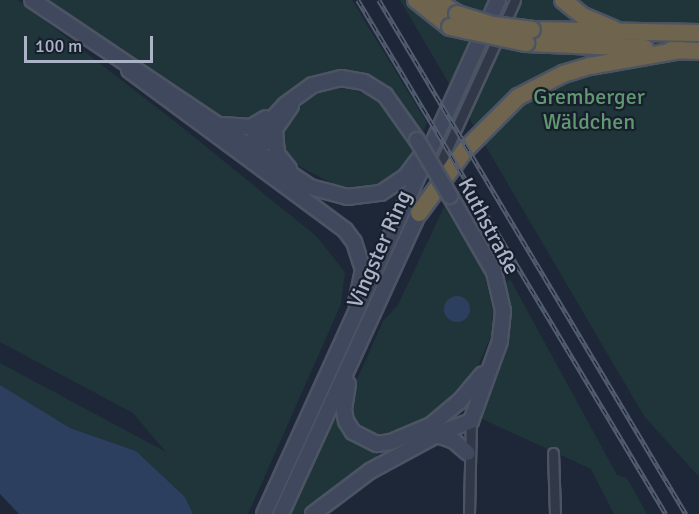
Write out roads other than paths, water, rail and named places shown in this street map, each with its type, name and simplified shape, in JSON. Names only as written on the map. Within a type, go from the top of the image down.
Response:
[{"type":"highway","points":[[416,0],[454,20],[484,23],[529,36],[699,51]]},
{"type":"highway","points":[[435,0],[454,20]]},
{"type":"highway","points":[[563,0],[583,16],[619,32]]},
{"type":"highway","points":[[529,36],[619,32],[697,33]]},
{"type":"highway","points":[[419,213],[471,143],[518,97],[563,74],[590,66],[681,50]]},
{"type":"main road","points":[[32,0],[124,64],[146,74],[251,149],[319,190],[347,197],[381,193],[406,176],[435,139]]},
{"type":"main road","name":"Vingster Ring","points":[[264,514],[345,341],[498,0]]},
{"type":"main road","points":[[124,64],[139,81],[257,168],[327,215],[354,242],[363,270],[345,341]]},
{"type":"main road","name":"Kuthstraße","points":[[251,149],[285,105],[301,92],[327,80],[364,82],[385,95],[417,140],[488,260],[502,297],[503,327],[471,421]]},
{"type":"main road","points":[[230,148],[251,149],[275,131],[301,92]]},
{"type":"main road","points":[[219,125],[251,127],[285,105]]},
{"type":"main road","points":[[275,131],[277,154],[284,166],[319,190]]},
{"type":"main road","points":[[251,149],[257,168]]},
{"type":"main road","name":"Vingster Ring","points":[[281,514],[352,364],[419,213]]},
{"type":"main road","points":[[352,364],[344,409],[353,432],[365,441],[391,442],[440,419],[461,417],[471,421]]},
{"type":"main road","points":[[440,419],[490,366]]},
{"type":"main road","points":[[313,514],[348,484],[437,435],[471,421]]},
{"type":"main road","points":[[437,435],[454,441],[468,453]]},
{"type":"street","name":"Vingster Ring","points":[[419,213],[515,0]]},
{"type":"street","name":"Kuthstraße","points":[[469,514],[468,453],[471,421]]},
{"type":"street","points":[[553,453],[555,514]]},
{"type":"water","points":[[457,296],[467,299],[470,309],[467,319],[457,322],[447,319],[444,309],[447,299]]},
{"type":"water","points":[[0,385],[70,428],[136,451],[185,497],[193,514],[19,514],[0,494]]},
{"type":"railway","points":[[358,0],[666,514]]},
{"type":"railway","points":[[379,0],[686,514]]},
{"type":"park label","name":"Gremberger Wäldchen","points":[[589,108]]}]
